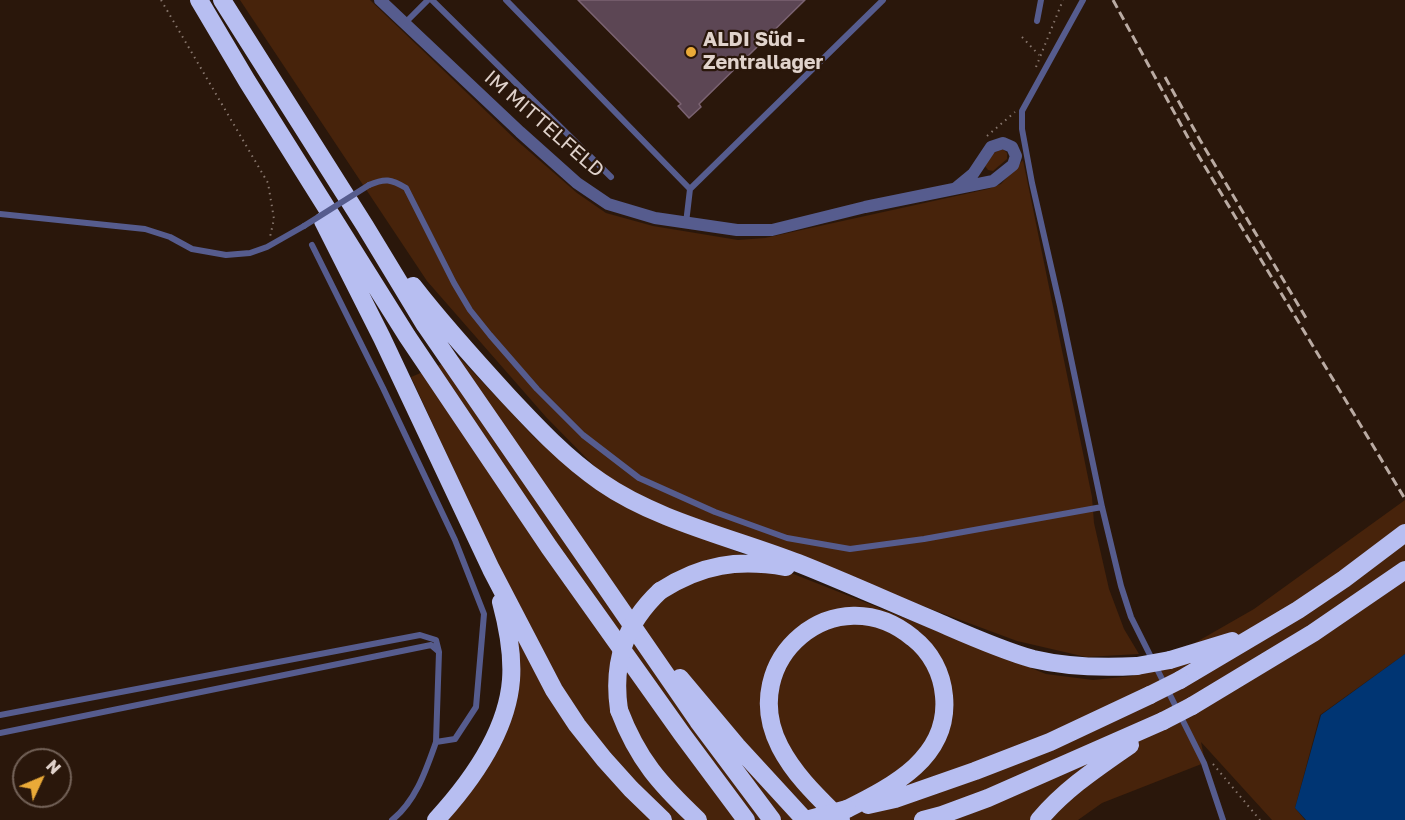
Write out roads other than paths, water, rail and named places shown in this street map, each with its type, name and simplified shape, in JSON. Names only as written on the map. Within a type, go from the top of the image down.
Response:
[{"type":"highway","points":[[199,0],[407,336],[549,547],[675,725],[746,820]]},
{"type":"highway","points":[[222,0],[431,334],[698,722],[772,820]]},
{"type":"highway","points":[[283,139],[382,338],[491,569],[554,690],[577,725],[604,759],[663,820]]},
{"type":"highway","points":[[365,226],[458,341],[533,423],[600,482],[648,508],[798,563],[1015,654],[1045,661],[1075,666],[1116,668],[1137,666],[1170,660],[1262,632]]},
{"type":"highway","points":[[611,596],[737,746],[806,820],[844,814],[896,799],[975,771],[1050,742],[1150,695],[1180,680],[1298,610],[1405,533]]},
{"type":"highway","points":[[698,820],[649,768],[632,741],[619,710],[617,677],[620,657],[628,632],[638,615],[660,591],[700,571],[731,564],[762,564],[829,576]]},
{"type":"highway","points":[[436,820],[458,796],[477,769],[495,735],[507,702],[511,682],[509,635],[491,569]]},
{"type":"highway","points":[[923,820],[988,798],[1192,706],[1313,633],[1405,570]]},
{"type":"highway","points":[[844,616],[864,616],[886,620],[903,629],[921,644],[935,663],[943,684],[942,722],[936,740],[927,754],[910,771],[892,785],[844,814],[809,789],[780,746],[773,727],[770,686],[785,652],[809,629],[825,621],[844,616]]},
{"type":"highway","points":[[1039,820],[1068,790],[1163,721]]},
{"type":"street","name":"IM MITTELFELD","points":[[380,0],[520,132],[577,183],[608,204],[655,218],[686,223],[737,231],[772,230],[865,207],[993,181],[1012,165],[1016,156],[1012,147],[1003,143],[991,147],[973,174],[956,188]]},
{"type":"lane","points":[[405,23],[430,0],[611,177]]},
{"type":"lane","points":[[506,0],[690,189]]},
{"type":"lane","points":[[686,223],[690,189],[883,0]]},
{"type":"lane","points":[[1037,21],[1041,0]]},
{"type":"lane","points":[[1083,0],[1022,111],[1022,129],[1102,507],[1121,586],[1131,617],[1204,763],[1223,820]]},
{"type":"lane","points":[[0,214],[145,230],[170,237],[192,249],[226,255],[250,253],[267,247],[304,226],[369,185],[379,181],[393,180],[406,188],[454,283],[470,310],[490,335],[537,390],[583,435],[639,478],[715,512],[787,538],[850,549],[924,539],[1102,507]]},
{"type":"lane","points":[[312,245],[384,388],[455,540],[484,614],[476,707],[455,739],[436,742]]},
{"type":"lane","points":[[0,715],[420,635],[436,640],[439,652],[436,742],[423,776],[403,812],[392,820]]},
{"type":"lane","points":[[0,733],[431,645],[439,652]]},
{"type":"water","points":[[1405,654],[1405,820],[1306,820],[1295,808],[1321,715]]},
{"type":"railway","points":[[1113,0],[1192,145],[1405,499]]},
{"type":"railway","points":[[1165,77],[1306,318]]},
{"type":"place","name":"ALDI Süd - Zentrallager","points":[[691,52]]}]
